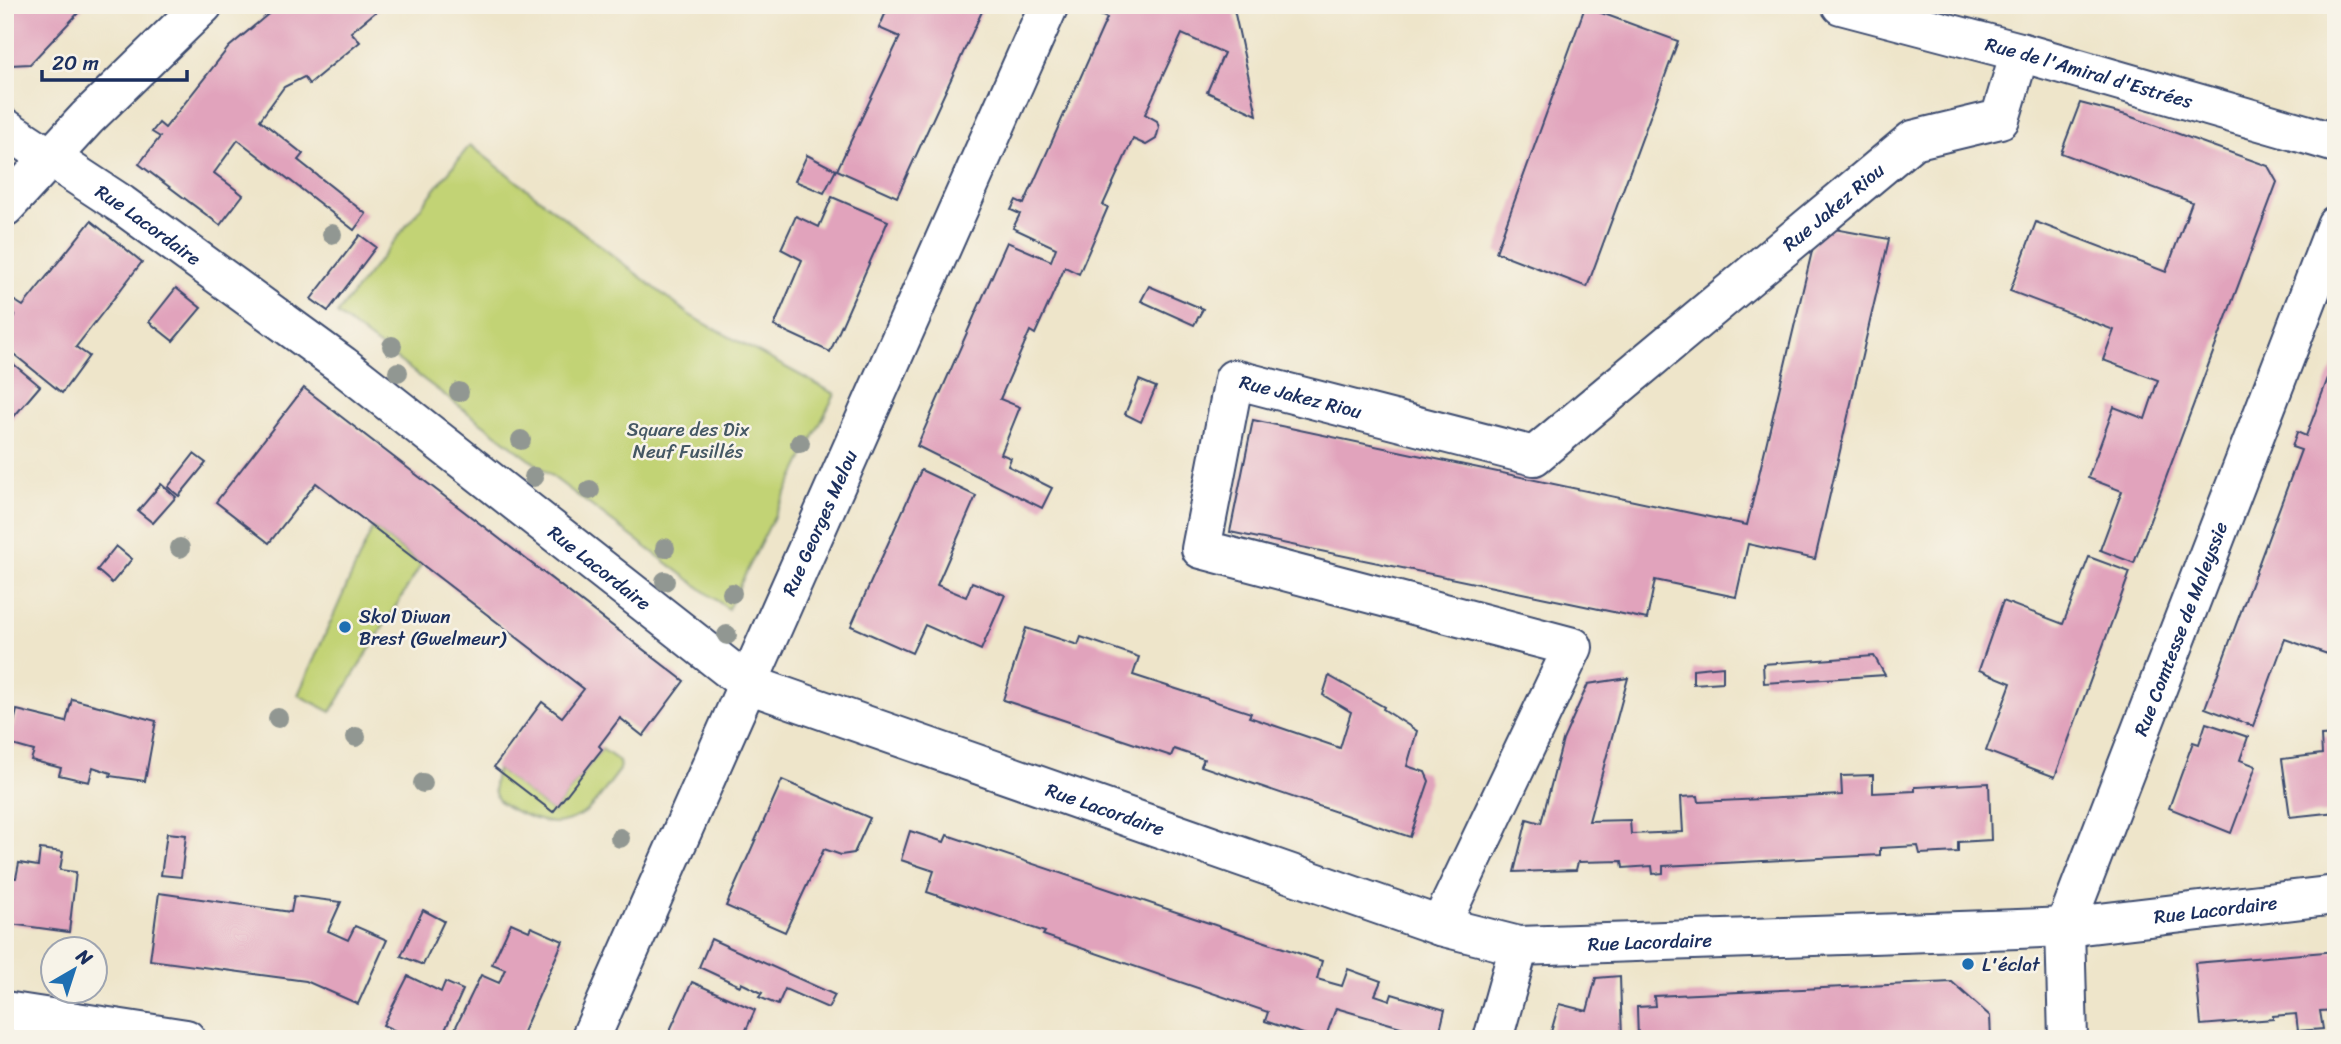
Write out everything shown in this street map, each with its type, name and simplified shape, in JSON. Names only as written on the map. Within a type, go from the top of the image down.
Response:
[{"type":"street","points":[[5,207],[50,157],[203,5]]},
{"type":"street","name":"Rue Georges Melou","points":[[590,1039],[1049,5]]},
{"type":"street","name":"Rue de l'Amiral d'Estrées","points":[[1841,5],[2020,52],[2336,143]]},
{"type":"street","name":"Rue Jakez Riou","points":[[1440,926],[1573,647],[1201,549],[1234,379],[1535,456],[1913,140],[2000,119],[2020,52]]},
{"type":"street","name":"Rue Lacordaire","points":[[5,128],[121,204],[309,340],[748,684],[1440,926],[1519,946],[2065,927],[2336,895]]},
{"type":"street","name":"Rue Comtesse de Maleyssie","points":[[2068,1039],[2065,927],[2336,225]]},
{"type":"street","points":[[1493,1039],[1519,946]]},
{"type":"street","points":[[5,1011],[186,1039]]},
{"type":"green space","name":"Square des Dix Neuf Fusillés","points":[[470,145],[691,316],[835,394],[728,609],[337,314]]},
{"type":"green space","points":[[373,527],[421,565],[331,712],[298,695]]},
{"type":"green space","points":[[602,749],[619,761],[620,770],[591,807],[575,818],[557,823],[540,820],[513,810],[496,796],[494,786],[497,769],[553,812]]},
{"type":"building","points":[[5,5],[79,5],[83,8],[30,64],[10,65],[5,61]]},
{"type":"building","points":[[279,5],[384,5],[351,32],[360,42],[309,84],[304,77],[284,87],[260,120],[303,154],[298,160],[366,214],[354,230],[238,140],[214,173],[243,195],[220,225],[139,164],[160,137],[152,132],[159,123],[165,128],[229,47]]},
{"type":"building","points":[[889,5],[985,5],[897,197],[837,170],[900,37],[879,28]]},
{"type":"building","points":[[1104,5],[1233,5],[1257,115],[1207,92],[1224,53],[1182,34],[1145,114],[1157,121],[1159,128],[1156,139],[1146,145],[1133,139],[1103,205],[1108,207],[1079,274],[1065,267],[1035,334],[1030,331],[1000,399],[1020,407],[1001,454],[1011,458],[1008,466],[1052,488],[1042,508],[917,446],[1007,242],[1051,261],[1056,248],[1013,228],[1020,214],[1011,210],[1016,200],[1024,204],[1107,18],[1100,15]]},
{"type":"building","points":[[1585,7],[1678,41],[1587,287],[1496,252]]},
{"type":"building","points":[[2080,103],[2126,115],[2268,166],[2277,182],[2134,563],[2100,550],[2122,491],[2088,478],[2114,407],[2145,419],[2158,380],[2103,360],[2114,330],[2010,291],[2036,222],[2166,272],[2192,202],[2061,153]]},
{"type":"building","points":[[807,155],[836,170],[824,193],[795,181]]},
{"type":"building","points":[[832,197],[888,221],[830,352],[774,326],[802,260],[781,249],[796,216],[819,227]]},
{"type":"building","points":[[91,221],[142,262],[76,347],[89,356],[62,393],[5,347],[5,328],[15,315],[8,310],[15,301],[23,306]]},
{"type":"building","points":[[1818,226],[1889,239],[1815,559],[1748,544],[1736,597],[1655,580],[1647,619],[1230,532],[1253,420],[1747,525]]},
{"type":"building","points":[[360,235],[376,247],[328,311],[311,299]]},
{"type":"building","points":[[1149,286],[1203,309],[1194,325],[1141,301]]},
{"type":"building","points":[[176,288],[201,308],[173,341],[149,322]]},
{"type":"building","points":[[5,357],[40,386],[5,427]]},
{"type":"building","points":[[2333,365],[2336,366],[2336,657],[2285,639],[2253,726],[2205,708],[2301,450],[2292,447],[2297,432],[2306,436]]},
{"type":"building","points":[[1139,380],[1156,387],[1141,422],[1125,414]]},
{"type":"building","points":[[304,388],[684,681],[643,736],[620,718],[599,746],[602,749],[553,812],[494,767],[542,702],[562,717],[584,689],[316,483],[269,543],[216,502]]},
{"type":"building","points":[[194,454],[206,463],[179,496],[168,487]]},
{"type":"building","points":[[921,470],[976,496],[937,585],[966,597],[972,582],[1005,595],[981,650],[925,625],[912,653],[851,626]]},
{"type":"building","points":[[161,484],[176,497],[153,523],[138,511]]},
{"type":"building","points":[[116,546],[132,559],[112,583],[97,570]]},
{"type":"building","points":[[2089,557],[2130,572],[2055,777],[1986,751],[2011,683],[1979,670],[2003,601],[2063,624]]},
{"type":"building","points":[[1026,628],[1078,645],[1081,637],[1139,657],[1133,675],[1251,713],[1249,717],[1340,748],[1351,712],[1323,695],[1329,676],[1384,707],[1383,709],[1417,731],[1407,766],[1425,772],[1429,781],[1410,837],[1201,766],[1204,759],[1174,749],[1171,756],[1003,700]]},
{"type":"building","points":[[1874,656],[1885,675],[1764,683],[1763,664]]},
{"type":"building","points":[[1723,666],[1723,682],[1693,684],[1693,669]]},
{"type":"building","points":[[1628,678],[1589,821],[1630,820],[1631,834],[1683,832],[1681,797],[1698,796],[1699,802],[1842,795],[1841,776],[1873,775],[1873,793],[1915,791],[1915,787],[1989,783],[1991,840],[1958,842],[1958,852],[1920,854],[1918,846],[1880,848],[1880,855],[1663,866],[1663,873],[1653,874],[1652,866],[1623,868],[1622,861],[1578,862],[1576,870],[1514,872],[1527,819],[1541,823],[1563,740],[1588,684]]},
{"type":"building","points":[[72,699],[156,721],[145,781],[110,776],[111,773],[93,767],[89,782],[59,775],[61,768],[31,760],[34,751],[9,744],[17,710],[66,722]]},
{"type":"building","points":[[2206,723],[2248,737],[2240,760],[2256,766],[2231,833],[2169,808],[2193,742],[2199,744]]},
{"type":"building","points":[[2336,735],[2336,812],[2290,817],[2282,759],[2322,754],[2321,736]]},
{"type":"building","points":[[782,780],[870,818],[854,853],[841,855],[824,849],[785,932],[726,906]]},
{"type":"building","points":[[910,831],[944,842],[947,835],[1322,961],[1317,979],[1342,986],[1348,969],[1381,981],[1375,995],[1390,1000],[1392,994],[1445,1010],[1438,1038],[1336,1008],[1325,1039],[1318,1039],[1265,1021],[1268,1012],[927,892],[934,871],[901,860]]},
{"type":"building","points":[[167,833],[186,835],[181,877],[161,875]]},
{"type":"building","points":[[40,849],[63,852],[60,870],[76,872],[69,932],[10,924],[11,919],[5,918],[5,877],[16,878],[19,863],[38,866]]},
{"type":"building","points":[[159,893],[291,912],[294,896],[341,902],[328,931],[348,940],[355,926],[387,940],[358,1004],[306,981],[150,960]]},
{"type":"building","points":[[423,910],[444,921],[423,965],[401,956]]},
{"type":"building","points":[[511,923],[529,931],[531,927],[563,941],[520,1039],[450,1039],[481,975],[499,983],[505,969],[492,964]]},
{"type":"building","points":[[711,939],[835,995],[828,1008],[785,989],[778,1005],[759,997],[762,993],[699,967]]},
{"type":"building","points":[[2336,951],[2336,1010],[2320,1011],[2323,1029],[2298,1031],[2296,1014],[2273,1016],[2273,1019],[2201,1025],[2195,963]]},
{"type":"building","points":[[408,976],[441,992],[445,982],[463,990],[441,1039],[413,1039],[383,1025]]},
{"type":"building","points":[[1620,976],[1622,1039],[1549,1039],[1559,1004],[1587,1011],[1596,978]]},
{"type":"building","points":[[692,982],[755,1010],[742,1039],[666,1039]]},
{"type":"building","points":[[1952,982],[1990,1016],[1991,1039],[1638,1039],[1637,1007],[1655,1006],[1654,996]]},
{"type":"place","name":"Skol Diwan Brest (Gwelmeur)","points":[[345,627]]},
{"type":"place","name":"L'éclat","points":[[1968,964]]}]
